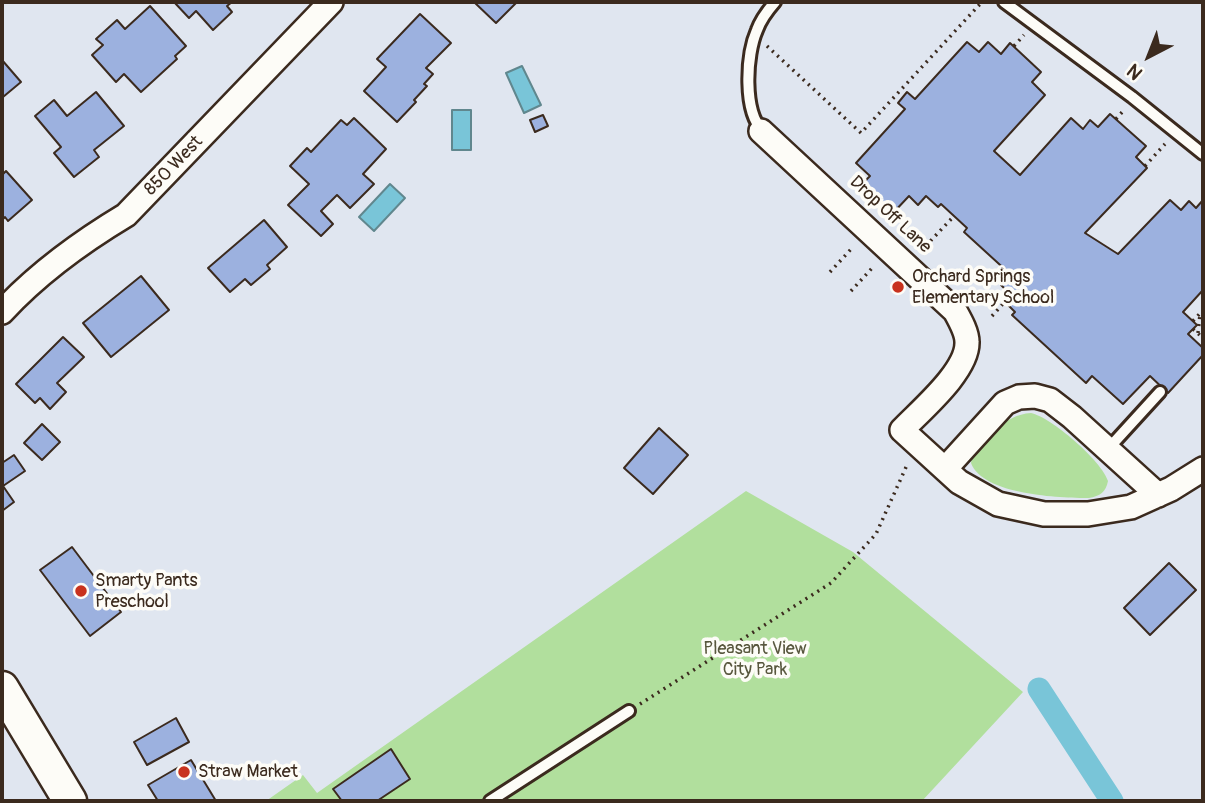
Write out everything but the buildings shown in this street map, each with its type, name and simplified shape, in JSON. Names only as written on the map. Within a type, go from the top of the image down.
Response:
[{"type":"main road","points":[[2,688],[70,801]]},
{"type":"street","name":"850 West","points":[[2,312],[23,289],[87,239],[126,215],[331,2]]},
{"type":"street","points":[[761,131],[955,311],[967,342],[963,361],[951,378],[902,430],[960,482],[998,503],[1044,514],[1088,514],[1131,507],[1203,468]]},
{"type":"street","points":[[945,469],[1005,403],[1019,397],[1035,396],[1050,400],[1157,495]]},
{"type":"lane","points":[[761,131],[754,121],[750,107],[751,51],[757,30],[775,2]]},
{"type":"lane","points":[[1004,2],[1132,97],[1203,154]]},
{"type":"lane","points":[[1108,449],[1160,392]]},
{"type":"lane","points":[[490,801],[629,710]]},
{"type":"path","points":[[766,46],[861,133],[981,3]]},
{"type":"path","points":[[1014,46],[1025,33]]},
{"type":"path","points":[[898,93],[903,97]]},
{"type":"path","points":[[1116,119],[1125,109]]},
{"type":"path","points":[[1145,166],[1166,143]]},
{"type":"path","points":[[921,251],[954,216]]},
{"type":"path","points":[[830,272],[855,245]]},
{"type":"path","points":[[851,291],[875,264]]},
{"type":"path","points":[[992,316],[1011,295]]},
{"type":"path","points":[[1193,321],[1201,312]]},
{"type":"path","points":[[1198,333],[1201,312]]},
{"type":"path","points":[[1193,329],[1203,338]]},
{"type":"path","points":[[629,710],[831,583],[876,534],[906,465]]},
{"type":"green space","points":[[1031,413],[1063,431],[1104,472],[1108,481],[1102,493],[1089,498],[1042,495],[1006,488],[978,474],[971,463],[972,456],[1005,422]]},
{"type":"green space","name":"Pleasant View City Park","points":[[746,491],[853,552],[1023,692],[922,801],[266,801],[303,775],[317,793]]},
{"type":"water","points":[[522,66],[541,105],[524,113],[506,73]]},
{"type":"water","points":[[452,110],[471,110],[471,150],[452,150]]},
{"type":"water","points":[[390,184],[405,198],[374,231],[359,217]]},
{"type":"waterway","points":[[1039,689],[1112,801]]},
{"type":"place","name":"Orchard Springs Elementary School","points":[[898,287]]},
{"type":"place","name":"Smarty Pants Preschool","points":[[81,591]]},
{"type":"place","name":"Straw Market","points":[[184,772]]}]
